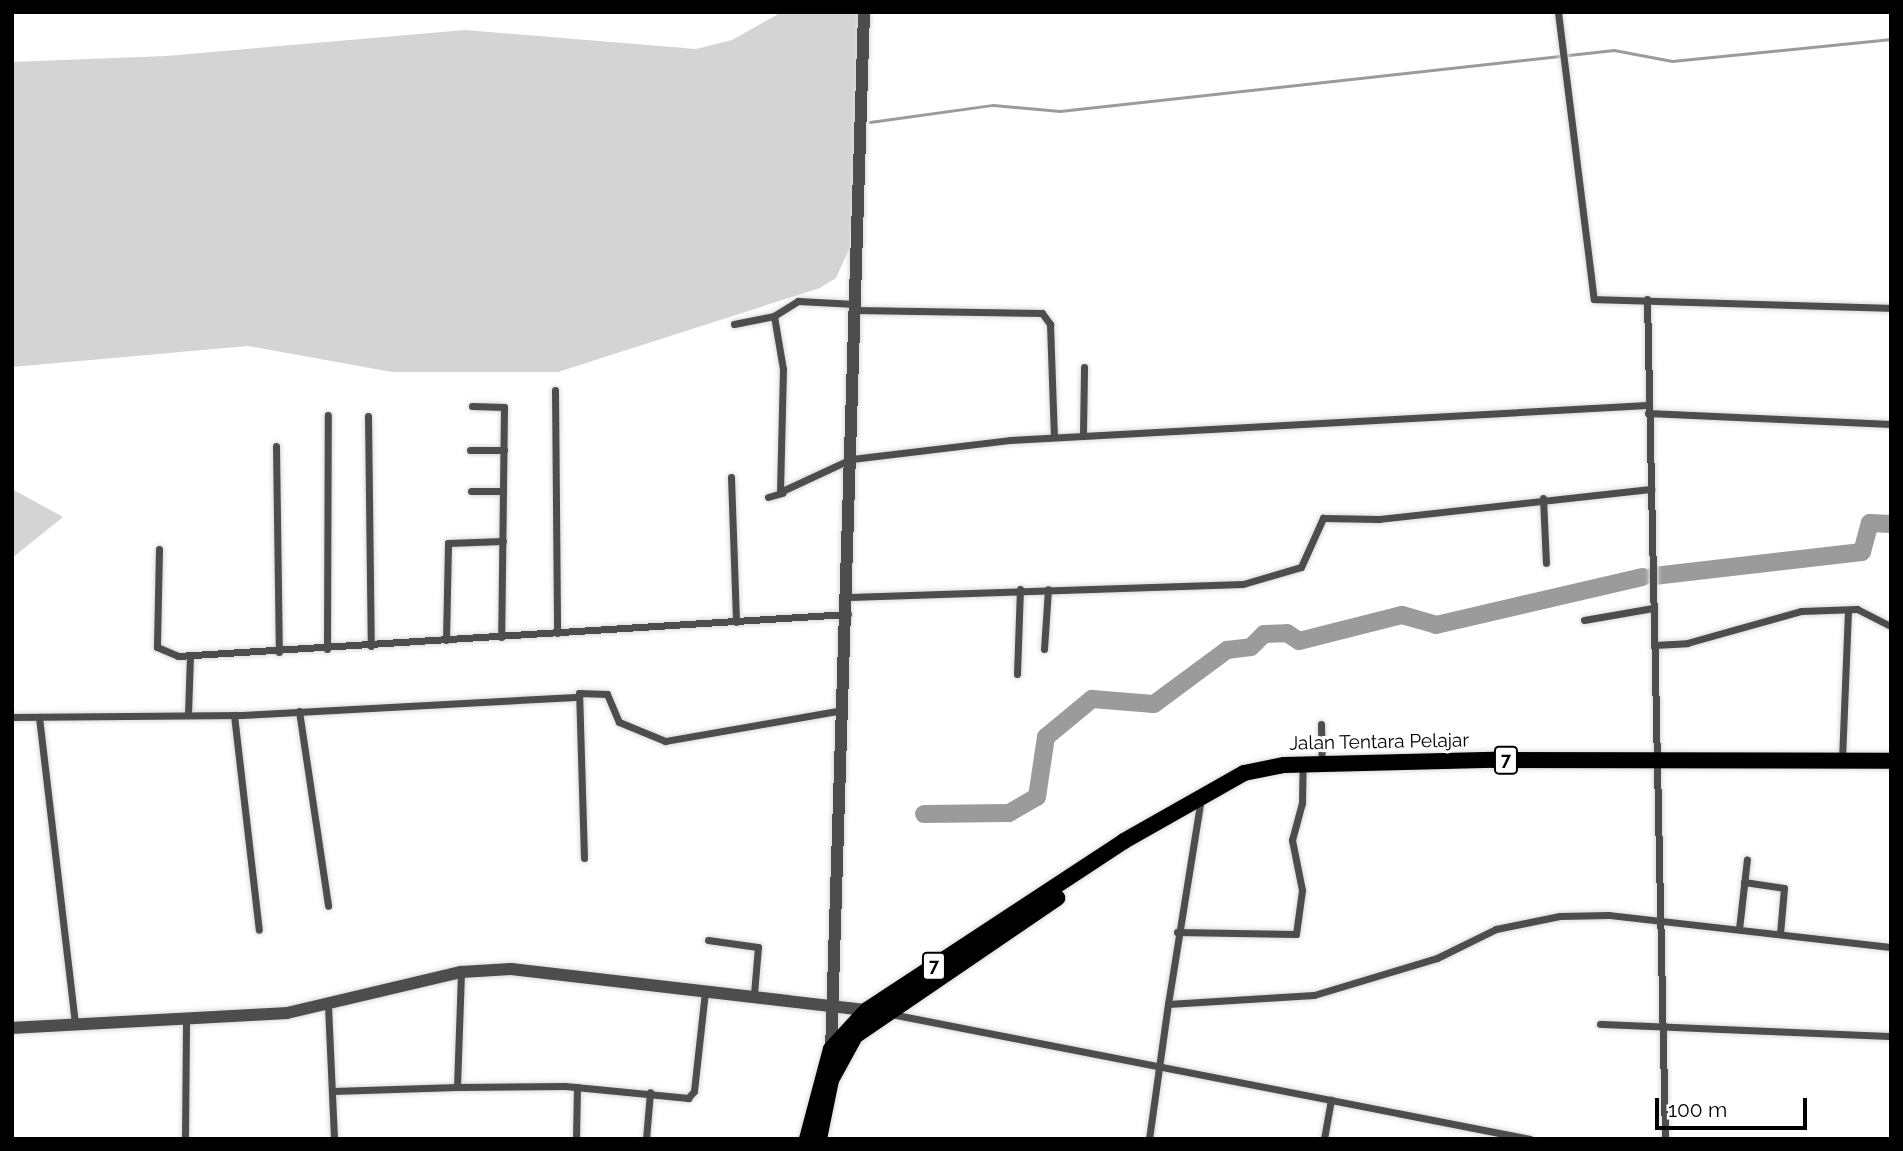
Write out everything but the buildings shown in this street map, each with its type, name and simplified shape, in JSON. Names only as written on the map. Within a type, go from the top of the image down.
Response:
[{"type":"highway","name":"Jalan Tentara Pelajar","points":[[807,1139],[834,1056],[867,1010],[1201,797],[1244,773],[1303,764],[1891,761]]},
{"type":"highway","name":"Jalan Tentara Pelajar","points":[[819,1139],[834,1056],[887,1013],[1129,849],[1139,836]]},
{"type":"street","points":[[834,1056],[850,597],[855,269],[864,12]]},
{"type":"street","points":[[1558,12],[1569,79],[1593,297],[1891,308]]},
{"type":"street","points":[[1647,299],[1647,409],[1656,761],[1664,920],[1665,1139]]},
{"type":"street","points":[[734,324],[774,316],[798,301],[855,306],[1042,313],[1050,324],[1054,436]]},
{"type":"street","points":[[774,316],[783,369],[782,493]]},
{"type":"street","points":[[1083,434],[1084,367]]},
{"type":"street","points":[[555,390],[557,632]]},
{"type":"street","points":[[472,406],[504,407],[501,636]]},
{"type":"street","points":[[768,497],[782,493],[851,459],[1083,434],[1647,409],[1891,424]]},
{"type":"street","points":[[327,649],[328,415]]},
{"type":"street","points":[[368,416],[371,646]]},
{"type":"street","points":[[276,446],[279,652]]},
{"type":"street","points":[[470,450],[504,450]]},
{"type":"street","points":[[731,477],[736,622]]},
{"type":"street","points":[[850,597],[1020,589],[1243,584],[1301,567],[1323,518],[1378,519],[1543,498],[1651,489]]},
{"type":"street","points":[[471,491],[503,491]]},
{"type":"street","points":[[1543,498],[1546,563]]},
{"type":"street","points":[[446,640],[449,543],[503,541]]},
{"type":"street","points":[[159,549],[157,648],[190,656],[849,614]]},
{"type":"street","points":[[1017,674],[1020,589]]},
{"type":"street","points":[[1044,649],[1048,589]]},
{"type":"street","points":[[1584,620],[1653,608]]},
{"type":"street","points":[[1842,761],[1848,610]]},
{"type":"street","points":[[1654,645],[1681,645],[1792,612],[1863,610],[1870,621],[1891,626]]},
{"type":"street","points":[[188,715],[190,656]]},
{"type":"street","points":[[12,717],[234,715],[607,694],[619,722],[665,741],[846,710]]},
{"type":"street","points":[[576,697],[584,858]]},
{"type":"street","points":[[299,711],[328,906]]},
{"type":"street","points":[[234,715],[259,930]]},
{"type":"street","points":[[39,717],[75,1025]]},
{"type":"street","points":[[1321,724],[1322,764]]},
{"type":"street","points":[[1177,932],[1296,934],[1302,890],[1292,840],[1302,803],[1303,764]]},
{"type":"street","points":[[1149,1139],[1177,932],[1201,797]]},
{"type":"street","points":[[1739,929],[1747,859]]},
{"type":"street","points":[[1744,882],[1784,888],[1780,934]]},
{"type":"street","points":[[1168,1004],[1314,995],[1396,972],[1496,929],[1536,919],[1664,920],[1891,947]]},
{"type":"street","points":[[708,940],[758,947],[754,994]]},
{"type":"street","points":[[12,1028],[186,1019],[328,1006],[461,972],[510,969],[754,994],[887,1013],[1530,1139]]},
{"type":"street","points":[[457,1087],[461,972]]},
{"type":"street","points":[[333,1091],[577,1087],[692,1096],[705,990]]},
{"type":"street","points":[[328,1006],[334,1139]]},
{"type":"street","points":[[185,1139],[186,1019]]},
{"type":"street","points":[[1600,1024],[1891,1036]]},
{"type":"street","points":[[576,1139],[577,1087]]},
{"type":"street","points":[[646,1139],[650,1092]]},
{"type":"street","points":[[1324,1139],[1331,1100]]},
{"type":"shaded area","points":[[782,12],[859,12],[850,247],[836,278],[820,288],[558,372],[392,372],[248,346],[12,367],[12,62],[166,56],[465,30],[696,49],[732,40]]},
{"type":"shaded area","points":[[12,489],[63,517],[12,558]]},
{"type":"waterway","points":[[870,122],[993,105],[1060,111],[1614,50],[1672,61],[1891,39]]},
{"type":"waterway","points":[[1654,576],[1862,552],[1870,523],[1891,524]]},
{"type":"waterway","points":[[924,814],[1009,813],[1037,797],[1046,737],[1092,699],[1154,704],[1227,650],[1251,647],[1264,634],[1287,633],[1299,641],[1402,615],[1436,625],[1643,577]]}]
